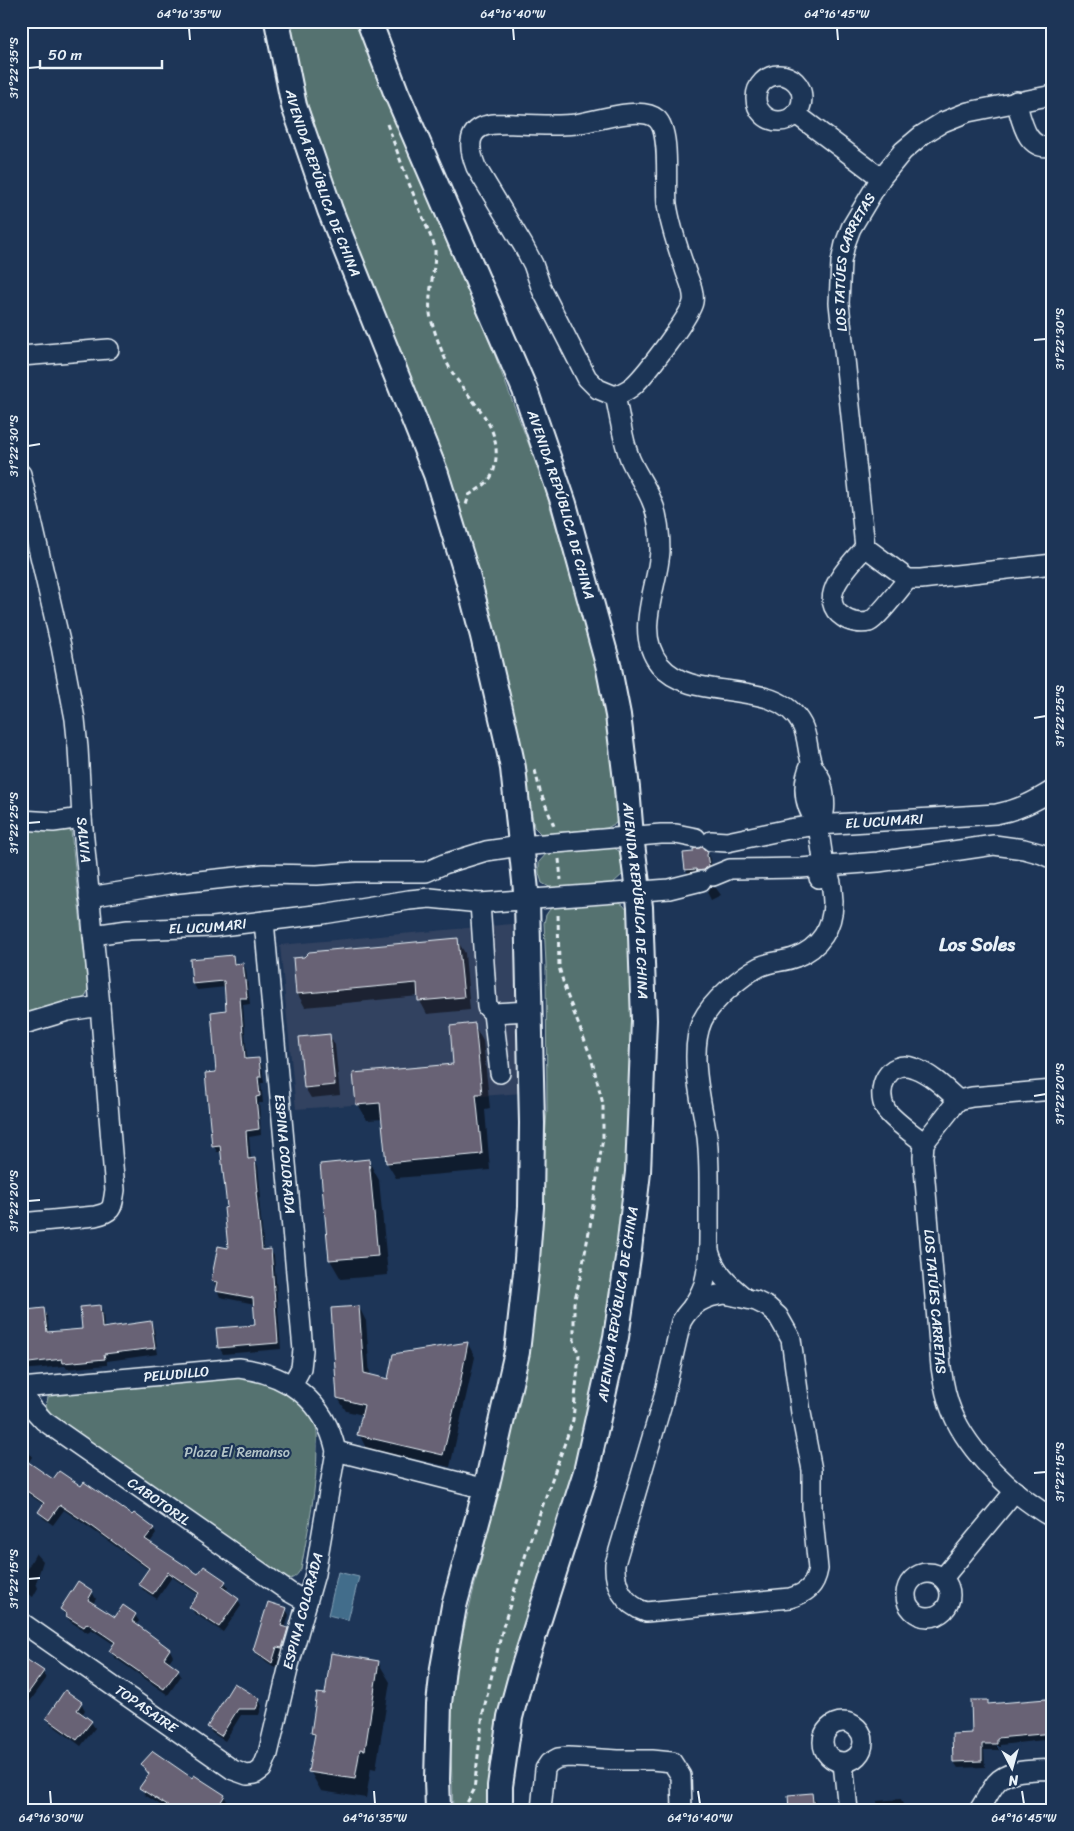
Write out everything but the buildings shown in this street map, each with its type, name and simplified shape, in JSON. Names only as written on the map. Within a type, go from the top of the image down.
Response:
[{"type":"main road","name":"AVENIDA REPÚBLICA DE CHINA","points":[[277,21],[294,106],[330,210],[436,474],[484,636],[513,768],[527,900],[532,1123],[531,1207],[527,1257],[517,1352],[486,1489],[454,1606],[443,1668],[439,1704],[438,1810]]},
{"type":"main road","name":"AVENIDA REPÚBLICA DE CHINA","points":[[370,21],[396,92],[516,367],[564,504],[608,664],[624,756],[640,907],[644,1020],[638,1172],[616,1337],[586,1472],[523,1669],[510,1717],[500,1786],[500,1810]]},
{"type":"street","name":"LOS TATÚES CARRETAS","points":[[865,547],[839,303],[839,280],[845,244],[880,178],[903,151],[922,135],[942,122],[968,112],[1053,95]]},
{"type":"street","points":[[1016,101],[1027,136],[1034,144],[1052,152]]},
{"type":"street","points":[[635,113],[655,117],[660,123],[665,140],[667,205],[674,235],[692,291],[692,304],[685,320],[641,377],[625,392],[615,396],[598,389],[587,378],[542,290],[533,264],[523,244],[476,167],[472,157],[471,143],[473,135],[482,127],[494,124],[568,124],[635,113]]},
{"type":"street","points":[[796,114],[880,178]]},
{"type":"street","points":[[21,356],[109,349]]},
{"type":"street","points":[[615,396],[630,459],[655,509],[659,536],[658,568],[650,601],[648,623],[650,647],[661,666],[677,678],[707,687],[772,700],[784,706],[802,723],[809,745],[811,763],[804,784],[810,814],[818,825],[824,866],[819,882],[822,918],[819,941],[804,954],[772,962],[758,967],[747,974],[717,1000],[700,1027],[696,1051],[710,1167],[708,1250],[703,1285],[681,1322],[663,1400],[615,1564],[614,1575],[616,1585],[622,1594],[635,1606],[646,1612],[790,1598],[809,1590],[817,1576],[818,1569],[812,1508],[812,1470],[798,1395],[793,1350],[787,1330],[778,1316],[768,1307],[744,1297],[725,1294],[716,1295],[707,1297],[691,1308]]},
{"type":"street","name":"SALVIA","points":[[21,474],[61,646],[75,719],[114,1175],[112,1206],[106,1214],[21,1222]]},
{"type":"street","points":[[908,579],[876,617],[869,622],[849,621],[837,612],[834,606],[832,598],[834,587],[865,547],[908,579],[1053,564]]},
{"type":"street","name":"EL UCUMARI","points":[[426,872],[486,851],[520,846],[661,834],[676,834],[727,842],[818,825],[996,814],[1012,811],[1031,803],[1053,790]]},
{"type":"street","points":[[21,820],[53,822],[82,818]]},
{"type":"street","points":[[824,866],[878,862],[994,845],[1024,848],[1053,860]]},
{"type":"street","name":"EL UCUMARI","points":[[93,935],[128,930],[213,927],[323,914],[430,898],[480,903],[669,889],[730,869],[824,866]]},
{"type":"street","points":[[89,897],[216,878],[280,873],[317,875],[354,872],[426,872],[430,898]]},
{"type":"street","points":[[480,903],[487,1007],[493,1013],[500,1072]]},
{"type":"street","name":"ESPINA COLORADA","points":[[264,921],[303,1350],[301,1368],[292,1385]]},
{"type":"street","points":[[21,1025],[68,1011],[100,1006]]},
{"type":"street","points":[[493,1013],[529,1011]]},
{"type":"street","points":[[958,1100],[927,1073],[912,1066],[902,1067],[890,1073],[884,1080],[881,1090],[882,1101],[887,1111],[924,1143],[958,1100],[972,1097],[1053,1090]]},
{"type":"street","name":"LOS TATÚES CARRETAS","points":[[924,1143],[923,1157],[940,1367],[952,1412],[962,1431],[994,1471],[1015,1491],[1053,1518]]},
{"type":"street","points":[[708,1250],[714,1266],[720,1275],[744,1297]]},
{"type":"street","name":"PELUDILLO","points":[[21,1389],[239,1368],[259,1370],[292,1385],[302,1392],[318,1412]]},
{"type":"street","name":"CABOTORIL","points":[[21,1389],[33,1410],[44,1421],[289,1592],[308,1602]]},
{"type":"street","name":"ESPINA COLORADA","points":[[268,1754],[289,1665],[315,1574],[336,1451],[334,1438],[318,1412]]},
{"type":"street","points":[[336,1451],[486,1489]]},
{"type":"street","points":[[943,1578],[1015,1491]]},
{"type":"street","name":"TOPASAIRE","points":[[24,1630],[233,1770],[248,1775],[255,1774],[262,1769],[268,1754]]},
{"type":"street","points":[[541,1810],[545,1769],[549,1763],[558,1758],[569,1757],[663,1760],[672,1762],[681,1776],[682,1810]]},
{"type":"street","points":[[843,1763],[848,1810]]},
{"type":"street","points":[[979,1810],[996,1783],[1003,1777],[1013,1773],[1053,1769]]},
{"type":"path","points":[[384,116],[435,247],[436,258],[430,308],[431,320],[452,374],[487,421],[495,435],[497,445],[495,471],[486,484],[469,495],[466,504],[468,513]]},
{"type":"path","points":[[463,1810],[474,1790],[483,1713],[503,1628],[530,1541],[573,1420],[579,1356],[574,1340],[574,1303],[590,1226],[603,1137],[603,1104],[597,1078],[559,966],[558,897],[561,888],[558,843],[533,765]]},
{"type":"shaded area","points":[[512,924],[522,1093],[296,1109],[280,945]]},
{"type":"shaded area","points":[[338,1572],[359,1577],[348,1620],[328,1615]]},
{"type":"green space","points":[[284,21],[363,21],[406,146],[494,353],[542,479],[580,608],[598,656],[608,706],[614,785],[619,816],[616,823],[607,828],[541,834],[534,827],[524,763],[512,719],[320,147]]},
{"type":"green space","points":[[21,827],[71,831],[88,990],[85,997],[78,1000],[21,1017]]},
{"type":"green space","points":[[611,846],[622,853],[624,869],[623,874],[613,883],[553,889],[542,883],[539,873],[539,862],[547,853]]},
{"type":"green space","points":[[618,902],[627,910],[636,1005],[628,1196],[591,1419],[490,1810],[453,1810],[450,1726],[454,1669],[506,1459],[537,1265],[547,1110],[544,923],[550,909],[558,906]]},
{"type":"green space","name":"Plaza El Remanso","points":[[262,1376],[285,1391],[306,1409],[315,1425],[317,1433],[314,1493],[301,1569],[291,1579],[282,1578],[50,1413],[46,1406],[49,1393],[202,1377]]},
{"type":"district","name":"Los Soles","points":[[977,944]]}]
